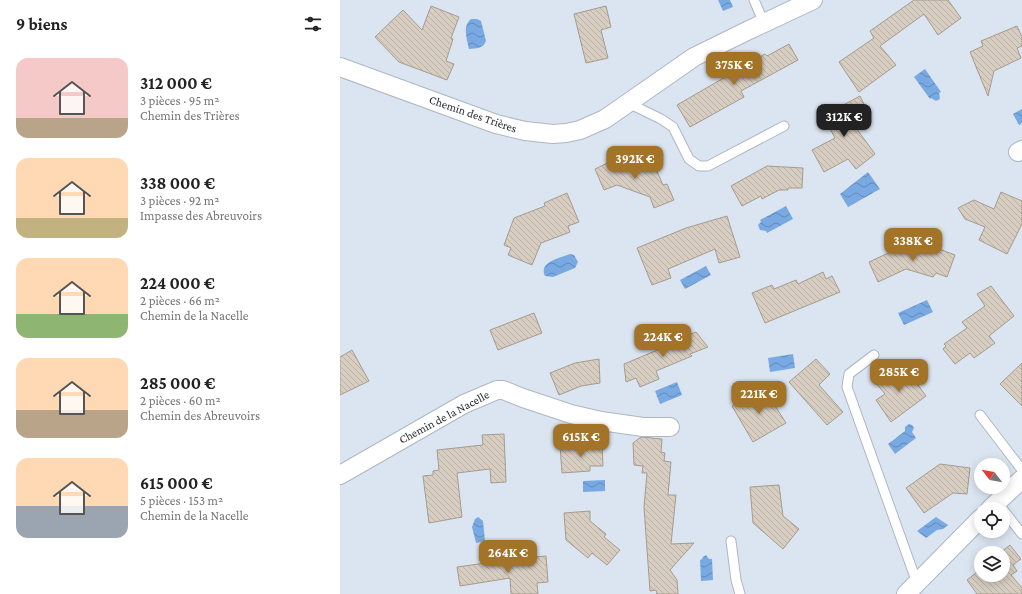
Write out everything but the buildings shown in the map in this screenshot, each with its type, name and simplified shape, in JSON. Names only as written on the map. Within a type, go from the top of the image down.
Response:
[{"type":"street","name":"Chemin des Trières","points":[[340,67],[496,124],[525,131],[553,134],[566,133],[580,130],[605,119],[694,57],[813,0]]},
{"type":"street","name":"Chemin de la Nacelle","points":[[340,475],[464,404],[496,390],[503,390],[564,412],[601,421],[643,427],[670,427]]},
{"type":"street","points":[[997,502],[1022,479]]},
{"type":"street","points":[[911,588],[974,525]]},
{"type":"lane","points":[[754,0],[764,23]]},
{"type":"lane","points":[[628,103],[661,119],[673,127],[689,159],[699,166],[708,166],[784,126]]},
{"type":"lane","points":[[874,356],[849,374],[847,387],[911,588]]},
{"type":"lane","points":[[980,415],[1022,470]]},
{"type":"lane","points":[[1010,522],[1022,534]]},
{"type":"lane","points":[[731,540],[736,580],[740,594]]},
{"type":"water","points":[[718,0],[730,0],[733,7],[723,11]]},
{"type":"water","points":[[471,19],[481,21],[486,41],[481,47],[469,49],[466,29],[468,22]]},
{"type":"water","points":[[925,69],[941,92],[939,93],[940,99],[936,101],[931,98],[930,99],[914,77]]},
{"type":"water","points":[[1022,109],[1022,123],[1019,125],[1013,114]]},
{"type":"water","points":[[868,172],[880,189],[848,207],[840,194]]},
{"type":"water","points":[[786,206],[793,219],[767,233],[766,231],[760,230],[758,225],[761,222],[760,220]]},
{"type":"water","points":[[570,254],[574,255],[578,262],[575,268],[553,277],[545,276],[544,271],[547,264]]},
{"type":"water","points":[[706,266],[711,275],[685,289],[680,280]]},
{"type":"water","points":[[927,300],[933,312],[904,325],[898,313]]},
{"type":"water","points":[[793,354],[795,368],[770,372],[768,358]]},
{"type":"water","points":[[677,382],[682,395],[660,404],[655,391]]},
{"type":"water","points":[[909,424],[914,428],[912,432],[916,438],[895,454],[888,444],[905,431],[905,427]]},
{"type":"water","points":[[605,480],[605,491],[583,492],[583,481]]},
{"type":"water","points":[[478,517],[483,521],[485,541],[476,543],[472,527],[475,519]]},
{"type":"water","points":[[936,517],[948,525],[943,529],[937,530],[926,538],[917,531]]},
{"type":"water","points":[[706,555],[709,559],[712,559],[713,580],[701,581],[700,560]]}]
